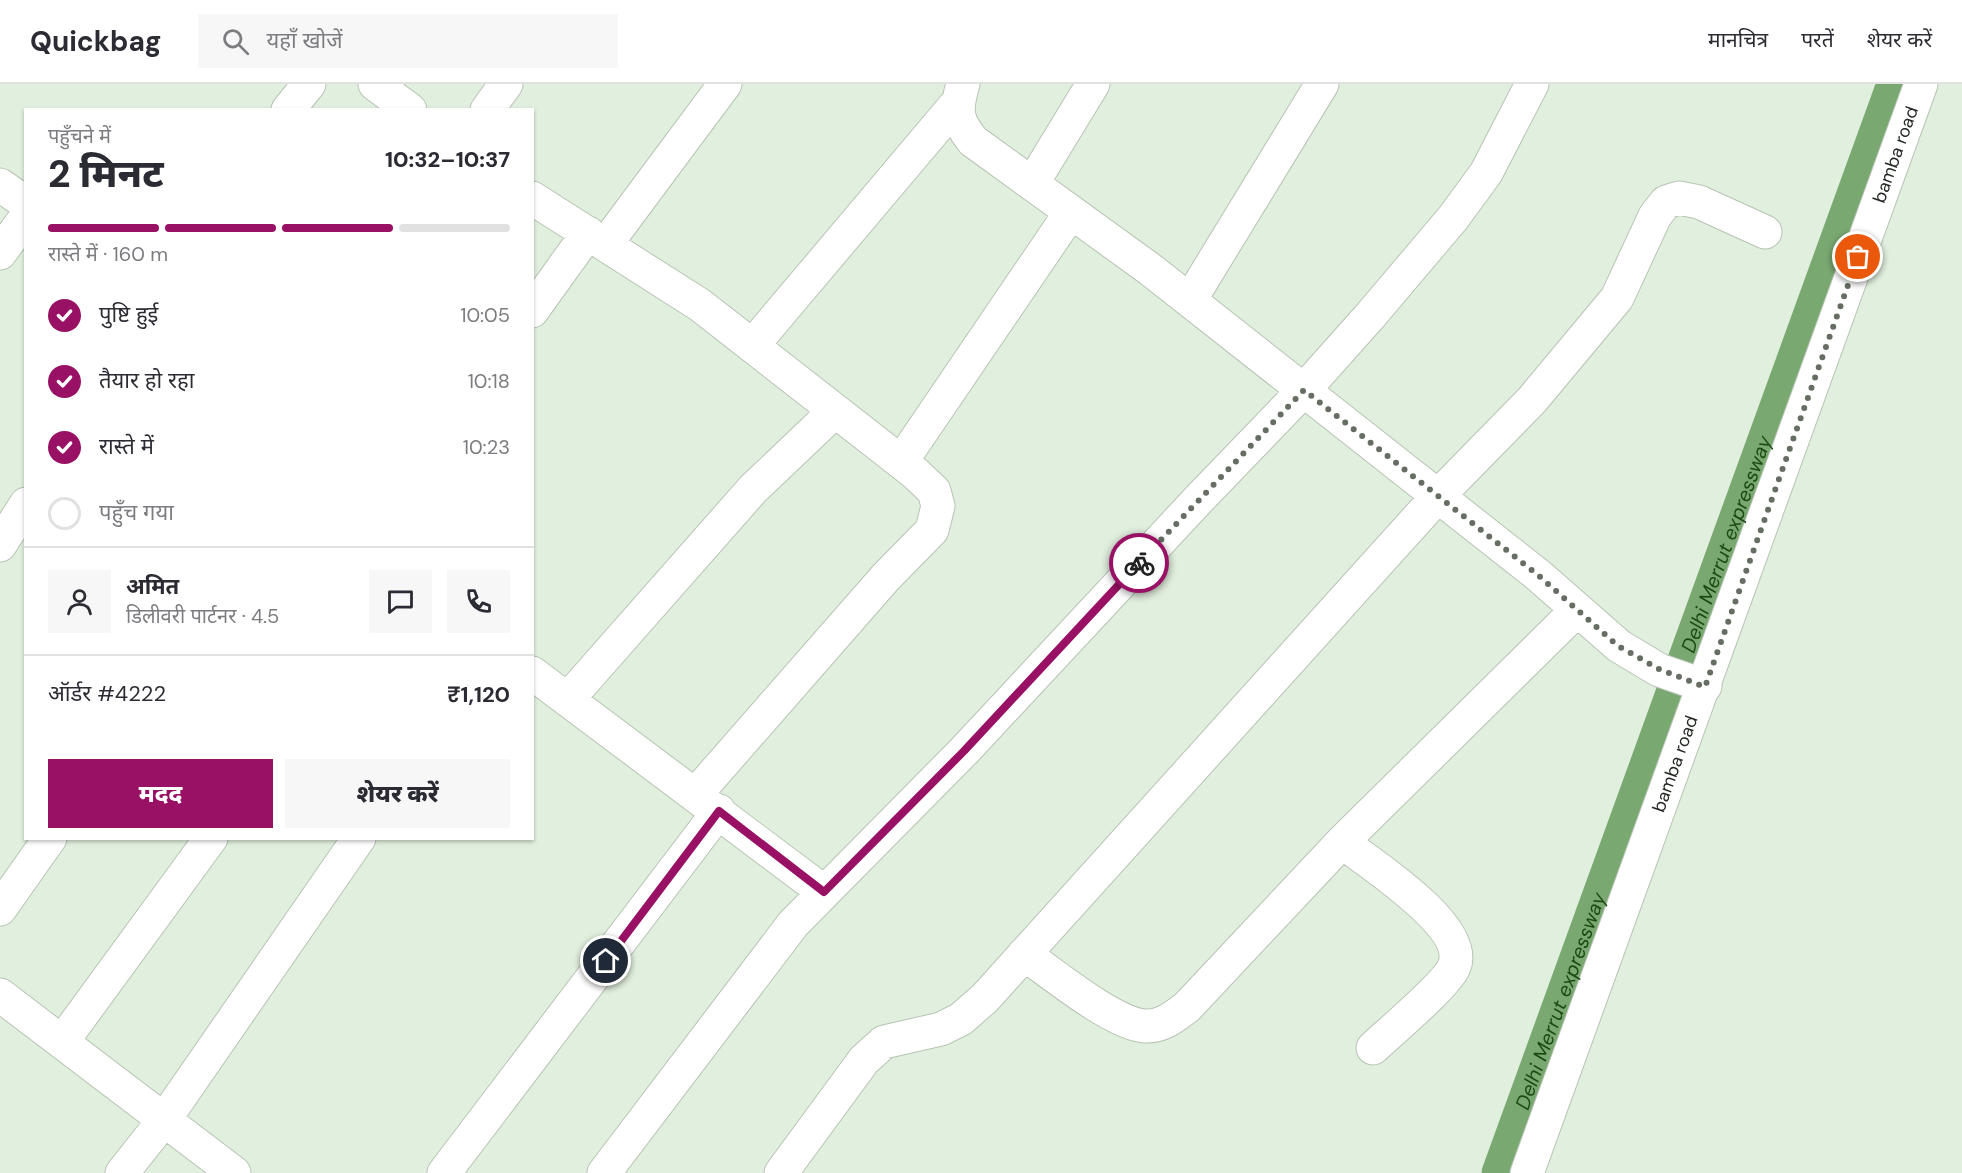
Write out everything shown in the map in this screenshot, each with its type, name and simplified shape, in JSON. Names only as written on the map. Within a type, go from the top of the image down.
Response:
[{"type":"street","points":[[290,108],[309,84]]},
{"type":"street","points":[[375,84],[407,108]]},
{"type":"street","points":[[489,108],[506,84]]},
{"type":"street","points":[[534,309],[597,238],[725,84]]},
{"type":"street","points":[[1032,184],[1093,84]]},
{"type":"street","points":[[1190,300],[1322,84]]},
{"type":"street","points":[[604,1173],[792,924],[964,751],[1190,508],[1304,390],[1453,218],[1486,174],[1532,84]]},
{"type":"street","name":"bamba road","points":[[1527,1173],[1698,684],[1921,84]]},
{"type":"street","points":[[752,346],[961,93]]},
{"type":"street","points":[[961,93],[959,124],[973,141],[1190,300],[1438,495],[1618,646],[1659,669],[1698,684]]},
{"type":"street","points":[[0,184],[24,202]]},
{"type":"street","points":[[781,1173],[864,1060],[884,1042],[941,1029],[961,1019],[985,998],[1438,495],[1532,400],[1617,298],[1655,216],[1666,202],[1679,198],[1699,202],[1765,232]]},
{"type":"street","points":[[444,1173],[707,803],[885,578],[932,530],[938,506],[934,491],[901,462],[700,304],[534,199]]},
{"type":"street","points":[[901,462],[1071,212]]},
{"type":"street","points":[[0,253],[24,220]]},
{"type":"street","points":[[568,699],[753,489],[835,411]]},
{"type":"street","points":[[0,545],[24,507]]},
{"type":"street","points":[[1024,954],[1111,1014],[1145,1026],[1166,1022],[1187,1007],[1342,842],[1577,610]]},
{"type":"street","points":[[534,674],[824,892]]},
{"type":"street","points":[[0,909],[49,840]]},
{"type":"street","points":[[62,1042],[210,840]]},
{"type":"street","points":[[122,1173],[164,1120],[358,840]]},
{"type":"street","points":[[1342,842],[1432,911],[1455,949],[1455,966],[1442,982],[1373,1048]]},
{"type":"street","points":[[0,995],[234,1173]]},
{"type":"waterway","name":"Delhi Merrut expressway","points":[[1498,1173],[1893,84]]},
{"type":"way so far","points":[[1139,563],[1304,390],[1538,575],[1618,646],[1659,669],[1705,687],[1858,257]]},
{"type":"route","points":[[606,961],[719,811],[824,892],[964,751],[1139,563]]}]
